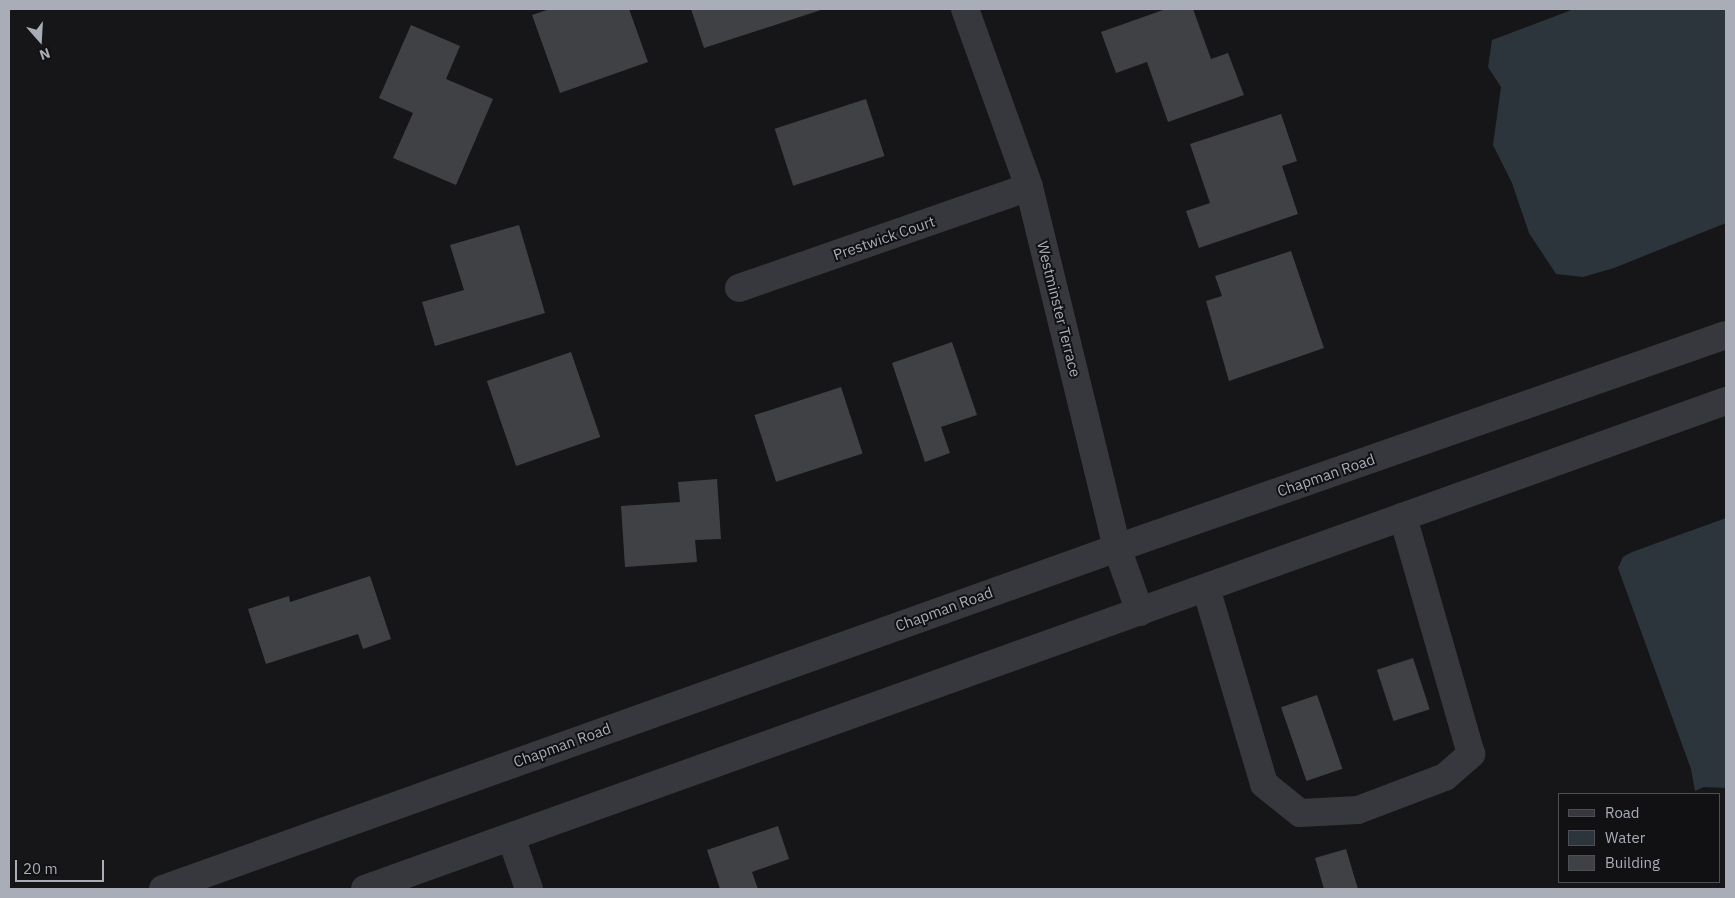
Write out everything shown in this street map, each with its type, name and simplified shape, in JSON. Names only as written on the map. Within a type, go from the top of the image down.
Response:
[{"type":"street","name":"Westminster Terrace","points":[[965,9],[1029,187],[1117,548],[1140,612]]},
{"type":"street","name":"Prestwick Court","points":[[739,288],[1029,187]]},
{"type":"street","name":"Chapman Road","points":[[163,889],[1117,548],[1726,335]]},
{"type":"street","points":[[365,889],[1726,401]]},
{"type":"street","points":[[1206,588],[1264,784],[1300,814],[1358,810],[1444,777],[1471,754],[1403,517]]},
{"type":"street","points":[[511,837],[529,889]]},
{"type":"water","points":[[1574,9],[1726,9],[1726,223],[1614,268],[1583,277],[1556,274],[1529,233],[1512,183],[1493,145],[1501,87],[1488,67],[1492,40]]},
{"type":"water","points":[[1726,518],[1726,788],[1704,787],[1695,791],[1691,769],[1618,568],[1623,557],[1632,552]]},
{"type":"building","points":[[550,9],[629,9],[648,62],[560,93],[532,15]]},
{"type":"building","points":[[691,9],[824,9],[704,48]]},
{"type":"building","points":[[1166,9],[1193,9],[1211,59],[1228,53],[1244,95],[1168,122],[1147,62],[1116,73],[1101,32]]},
{"type":"building","points":[[411,25],[460,46],[446,79],[493,99],[456,185],[393,158],[413,113],[379,98]]},
{"type":"building","points":[[866,99],[885,156],[793,186],[775,129]]},
{"type":"building","points":[[1281,114],[1297,161],[1282,166],[1298,214],[1199,248],[1186,211],[1210,203],[1190,144]]},
{"type":"building","points":[[519,225],[545,313],[435,346],[422,302],[464,290],[450,245]]},
{"type":"building","points":[[1291,251],[1324,348],[1229,381],[1206,301],[1222,296],[1215,276]]},
{"type":"building","points":[[952,342],[977,415],[941,427],[950,453],[925,462],[892,363]]},
{"type":"building","points":[[571,352],[600,437],[516,466],[487,381]]},
{"type":"building","points":[[841,387],[863,454],[776,482],[754,415]]},
{"type":"building","points":[[717,479],[721,539],[695,540],[697,562],[625,567],[621,506],[680,502],[678,482]]},
{"type":"building","points":[[370,576],[391,639],[363,649],[358,634],[266,664],[248,609],[289,596],[290,602]]},
{"type":"building","points":[[1413,658],[1430,709],[1394,721],[1377,670]]},
{"type":"building","points":[[1317,695],[1342,769],[1306,781],[1281,707]]},
{"type":"building","points":[[778,826],[789,859],[752,872],[758,889],[720,889],[707,850]]},
{"type":"building","points":[[1346,849],[1358,889],[1324,889],[1315,858]]}]
